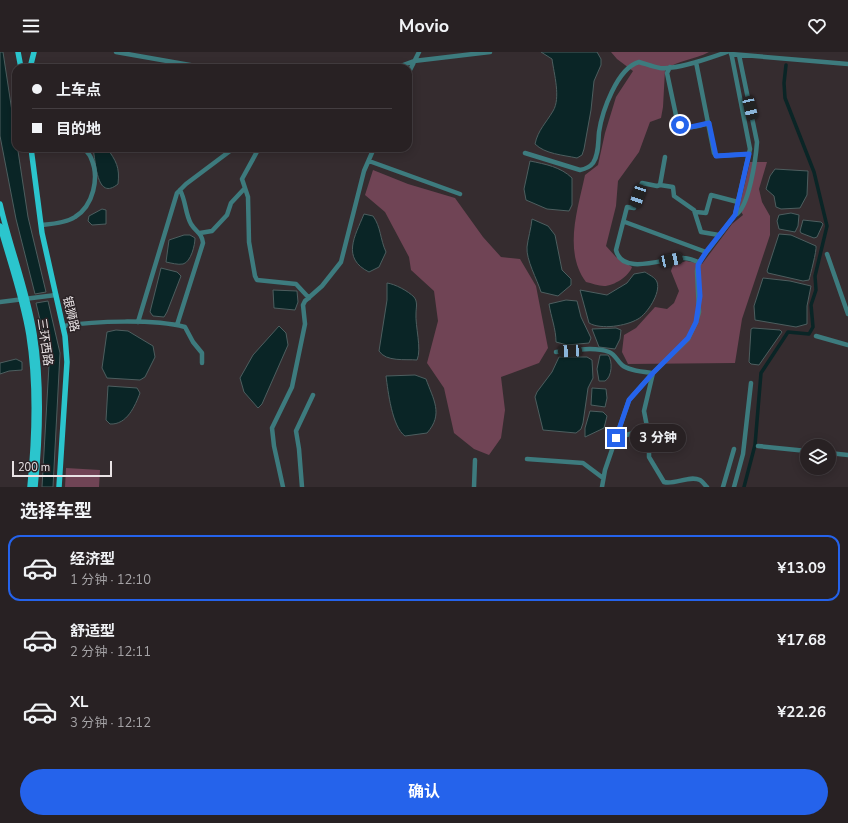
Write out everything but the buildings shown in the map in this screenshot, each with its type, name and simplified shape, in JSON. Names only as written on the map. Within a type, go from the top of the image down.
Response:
[{"type":"main road","points":[[18,52],[20,64]]},
{"type":"main road","points":[[31,64],[34,52]]},
{"type":"main road","name":"银狮路","points":[[32,152],[42,225],[63,326],[67,362],[59,487]]},
{"type":"main road","name":"三环西路","points":[[0,204],[24,300],[29,335],[34,396],[30,487]]},
{"type":"main road","name":"三环西路","points":[[0,226],[34,334],[40,396],[35,487]]},
{"type":"street","points":[[116,52],[184,64]]},
{"type":"street","points":[[412,65],[419,52]]},
{"type":"street","points":[[406,64],[414,61],[490,52]]},
{"type":"street","points":[[729,53],[750,149],[735,215]]},
{"type":"street","points":[[525,153],[580,170],[587,168],[594,162],[599,146],[599,131],[608,101],[627,68],[639,62],[662,68],[696,62],[729,53],[848,64]]},
{"type":"street","points":[[602,487],[629,400],[653,373],[688,338],[699,312],[699,262],[735,215],[739,214],[749,187],[756,156],[757,142],[739,55]]},
{"type":"street","points":[[696,62],[716,156],[749,154]]},
{"type":"street","points":[[670,67],[667,73],[677,120],[680,125],[686,128],[709,123]]},
{"type":"street","points":[[42,225],[74,218],[87,206],[94,188],[94,175],[91,159],[87,152]]},
{"type":"street","points":[[138,322],[173,202],[180,190],[229,152]]},
{"type":"street","points":[[257,152],[242,179],[248,197],[249,242],[255,276],[257,280],[296,284],[310,298]]},
{"type":"street","points":[[283,487],[274,446],[272,428],[292,387],[305,324],[303,305],[322,286],[341,262],[364,171],[372,152]]},
{"type":"street","points":[[660,185],[665,157]]},
{"type":"street","points":[[369,161],[460,194]]},
{"type":"street","points":[[699,262],[686,257],[637,264],[624,260],[616,250],[625,222],[627,206],[634,208],[642,183],[674,188],[674,196],[696,212],[706,213],[711,195],[738,202]]},
{"type":"street","points":[[200,233],[212,231],[227,215],[231,203],[244,188]]},
{"type":"street","points":[[177,325],[198,254],[203,243],[200,233],[192,225],[186,212],[184,199],[180,190]]},
{"type":"street","points":[[696,212],[701,232],[719,235]]},
{"type":"street","points":[[625,222],[706,252]]},
{"type":"street","points":[[827,254],[848,314]]},
{"type":"street","points":[[0,302],[56,295]]},
{"type":"street","points":[[63,326],[138,322],[185,327],[193,342],[202,353],[202,363]]},
{"type":"street","points":[[816,336],[848,346]]},
{"type":"street","points":[[556,352],[598,350],[611,352],[623,366],[642,372],[653,373]]},
{"type":"street","points":[[653,373],[644,410],[648,429],[649,457],[662,481],[672,484],[688,479],[700,480],[707,487]]},
{"type":"street","points":[[734,487],[743,454],[751,383]]},
{"type":"street","points":[[302,487],[299,448],[296,432],[313,395]]},
{"type":"street","points":[[616,438],[648,429]]},
{"type":"street","points":[[758,446],[800,450]]},
{"type":"street","points":[[723,487],[734,448]]},
{"type":"street","points":[[836,454],[848,455]]},
{"type":"street","points":[[527,459],[584,463],[604,478]]},
{"type":"street","points":[[474,487],[475,460]]},
{"type":"shaded area","points":[[611,52],[709,52],[675,64],[665,70],[661,118],[650,122],[639,152],[618,181],[616,206],[606,246],[616,257],[632,267],[628,274],[621,280],[608,286],[604,286],[586,282],[579,270],[575,257],[574,230],[585,175],[598,165],[605,133],[616,97],[633,71],[617,59]]},
{"type":"shaded area","points":[[750,162],[767,162],[759,189],[762,202],[770,216],[770,235],[742,319],[735,363],[628,364],[622,352],[624,335],[636,328],[655,307],[667,309],[674,303],[679,291],[671,271],[673,265],[686,261],[702,264],[732,224],[743,215],[739,208]]},
{"type":"shaded area","points":[[373,170],[408,184],[455,198],[483,237],[501,257],[520,259],[536,286],[548,348],[539,363],[501,377],[505,410],[501,438],[489,455],[474,449],[454,433],[444,388],[427,363],[438,321],[434,291],[411,270],[409,257],[385,212],[365,195]]},
{"type":"shaded area","points":[[66,468],[100,470],[99,487],[65,487]]},
{"type":"water","points":[[0,52],[3,52],[12,111],[12,152],[18,152],[28,217],[46,292],[35,294],[16,219],[0,136]]},
{"type":"water","points":[[541,52],[597,52],[601,59],[601,65],[594,81],[591,110],[584,149],[582,155],[577,158],[549,152],[535,144],[540,131],[553,111],[557,93],[552,59]]},
{"type":"water","points":[[93,152],[110,152],[117,164],[118,184],[111,188],[105,188],[98,178]]},
{"type":"water","points":[[530,161],[563,171],[572,178],[572,205],[569,211],[547,209],[526,200],[524,189]]},
{"type":"water","points":[[775,169],[808,171],[807,195],[800,208],[781,209],[776,207],[774,196],[766,189],[770,176]]},
{"type":"water","points":[[102,209],[106,210],[106,224],[92,225],[88,221],[89,216]]},
{"type":"water","points":[[791,213],[799,215],[798,226],[795,232],[779,229],[777,221],[779,215]]},
{"type":"water","points":[[364,214],[373,216],[376,220],[386,252],[379,267],[369,272],[360,266],[355,260],[353,253],[354,238]]},
{"type":"water","points":[[532,219],[548,226],[555,235],[562,270],[571,279],[571,285],[558,296],[541,292],[530,264],[527,247]]},
{"type":"water","points":[[803,220],[821,222],[823,224],[817,237],[814,238],[801,233],[800,231]]},
{"type":"water","points":[[779,234],[791,235],[816,246],[809,280],[803,281],[768,273],[767,271]]},
{"type":"water","points":[[184,235],[190,235],[195,238],[193,249],[186,263],[174,264],[166,262],[169,240]]},
{"type":"water","points":[[161,268],[177,272],[181,276],[164,317],[153,316],[150,312]]},
{"type":"water","points":[[645,272],[655,279],[658,287],[652,303],[642,316],[627,324],[607,327],[589,323],[580,290],[607,295],[627,283],[634,274]]},
{"type":"water","points":[[763,278],[790,281],[811,286],[807,306],[807,324],[796,327],[755,320],[754,306]]},
{"type":"water","points":[[387,283],[405,290],[415,299],[419,344],[417,360],[402,360],[386,357],[379,351],[387,300]]},
{"type":"water","points":[[273,290],[297,291],[298,302],[295,310],[274,308]]},
{"type":"water","points":[[566,300],[577,301],[581,317],[591,338],[589,343],[567,345],[556,342],[549,304]]},
{"type":"water","points":[[48,301],[60,353],[53,487],[42,487],[49,365],[48,353],[36,303]]},
{"type":"water","points":[[279,326],[286,333],[288,345],[262,404],[258,408],[244,392],[240,378],[253,355]]},
{"type":"water","points":[[616,328],[621,330],[620,339],[615,349],[599,347],[592,329]]},
{"type":"water","points":[[751,329],[780,330],[782,332],[759,365],[751,364],[749,362]]},
{"type":"water","points":[[116,330],[128,331],[153,346],[155,357],[145,377],[140,380],[107,378],[102,368],[107,332]]},
{"type":"water","points":[[600,355],[608,355],[611,361],[610,373],[605,381],[599,381],[597,369]]},
{"type":"water","points":[[559,357],[587,357],[592,360],[593,378],[588,388],[583,423],[581,429],[576,433],[543,430],[535,397],[552,372]]},
{"type":"water","points":[[16,359],[22,362],[22,370],[9,371],[0,374],[0,363]]},
{"type":"water","points":[[415,375],[426,379],[436,406],[436,413],[432,426],[427,433],[405,436],[397,425],[394,417],[389,399],[386,376]]},
{"type":"water","points":[[108,386],[137,388],[140,393],[130,414],[121,421],[110,424],[106,420]]},
{"type":"water","points":[[592,388],[606,389],[607,398],[605,407],[591,405]]},
{"type":"water","points":[[590,411],[603,412],[607,416],[604,428],[585,437],[585,428]]},
{"type":"waterway","points":[[744,487],[755,445],[761,373],[788,332],[809,334],[813,327],[811,305],[816,290],[815,276],[827,226],[814,172],[785,98],[784,83],[786,65]]},
{"type":"route","points":[[616,438],[629,400],[653,373],[688,338],[696,322],[699,312],[700,296],[698,265],[706,252],[735,215],[749,154],[721,157],[716,156],[714,153],[709,123],[686,128],[683,128],[680,125]]}]
